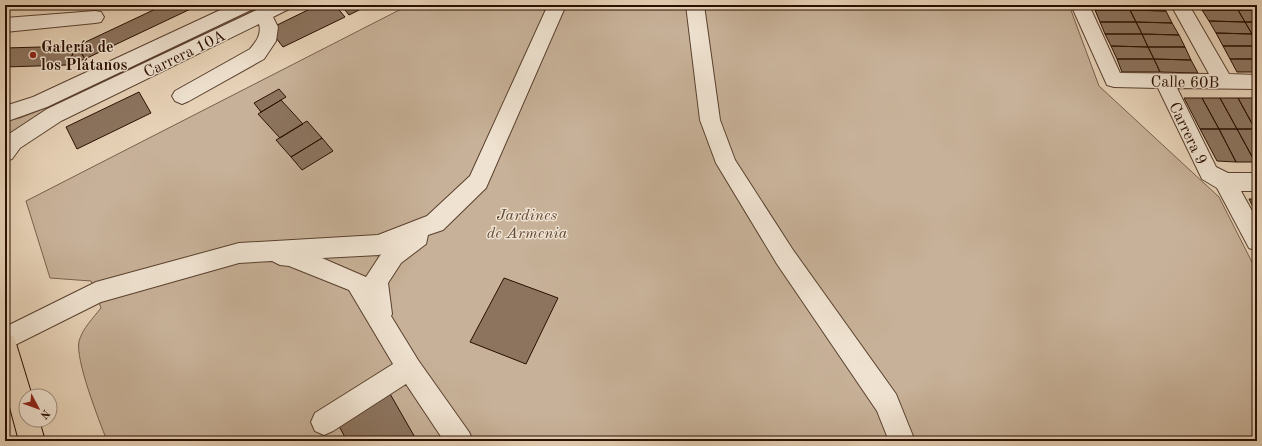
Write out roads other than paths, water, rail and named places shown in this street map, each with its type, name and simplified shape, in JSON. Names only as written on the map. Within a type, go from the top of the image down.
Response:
[{"type":"main road","points":[[5,345],[18,391]]},
{"type":"main road","points":[[28,428],[32,441]]},
{"type":"street","points":[[5,114],[40,102],[246,5]]},
{"type":"street","name":"Carrera 10A","points":[[5,153],[13,142],[54,116],[283,5]]},
{"type":"street","points":[[381,322],[376,281],[393,256],[435,223],[478,182],[557,5]]},
{"type":"street","points":[[695,5],[710,120],[726,163],[785,257],[887,403],[902,441]]},
{"type":"street","name":"Calle 60B","points":[[1080,5],[1114,80],[1257,82]]},
{"type":"street","points":[[1180,5],[1223,81]]},
{"type":"street","points":[[182,96],[257,54],[267,41],[269,27],[263,15]]},
{"type":"street","points":[[5,25],[95,18]]},
{"type":"street","name":"Carrera 9","points":[[1164,81],[1209,173],[1224,182],[1257,241]]},
{"type":"street","points":[[1224,182],[1257,182]]},
{"type":"street","points":[[5,339],[96,293],[239,253],[251,251],[379,245],[435,223]]},
{"type":"street","points":[[251,251],[290,256],[357,283],[409,368],[460,441]]},
{"type":"street","points":[[324,422],[409,368]]},
{"type":"place","name":"Galería de los Plátanos","points":[[33,55]]},
{"type":"park label","name":"Jardines de Armenia","points":[[527,223]]}]
